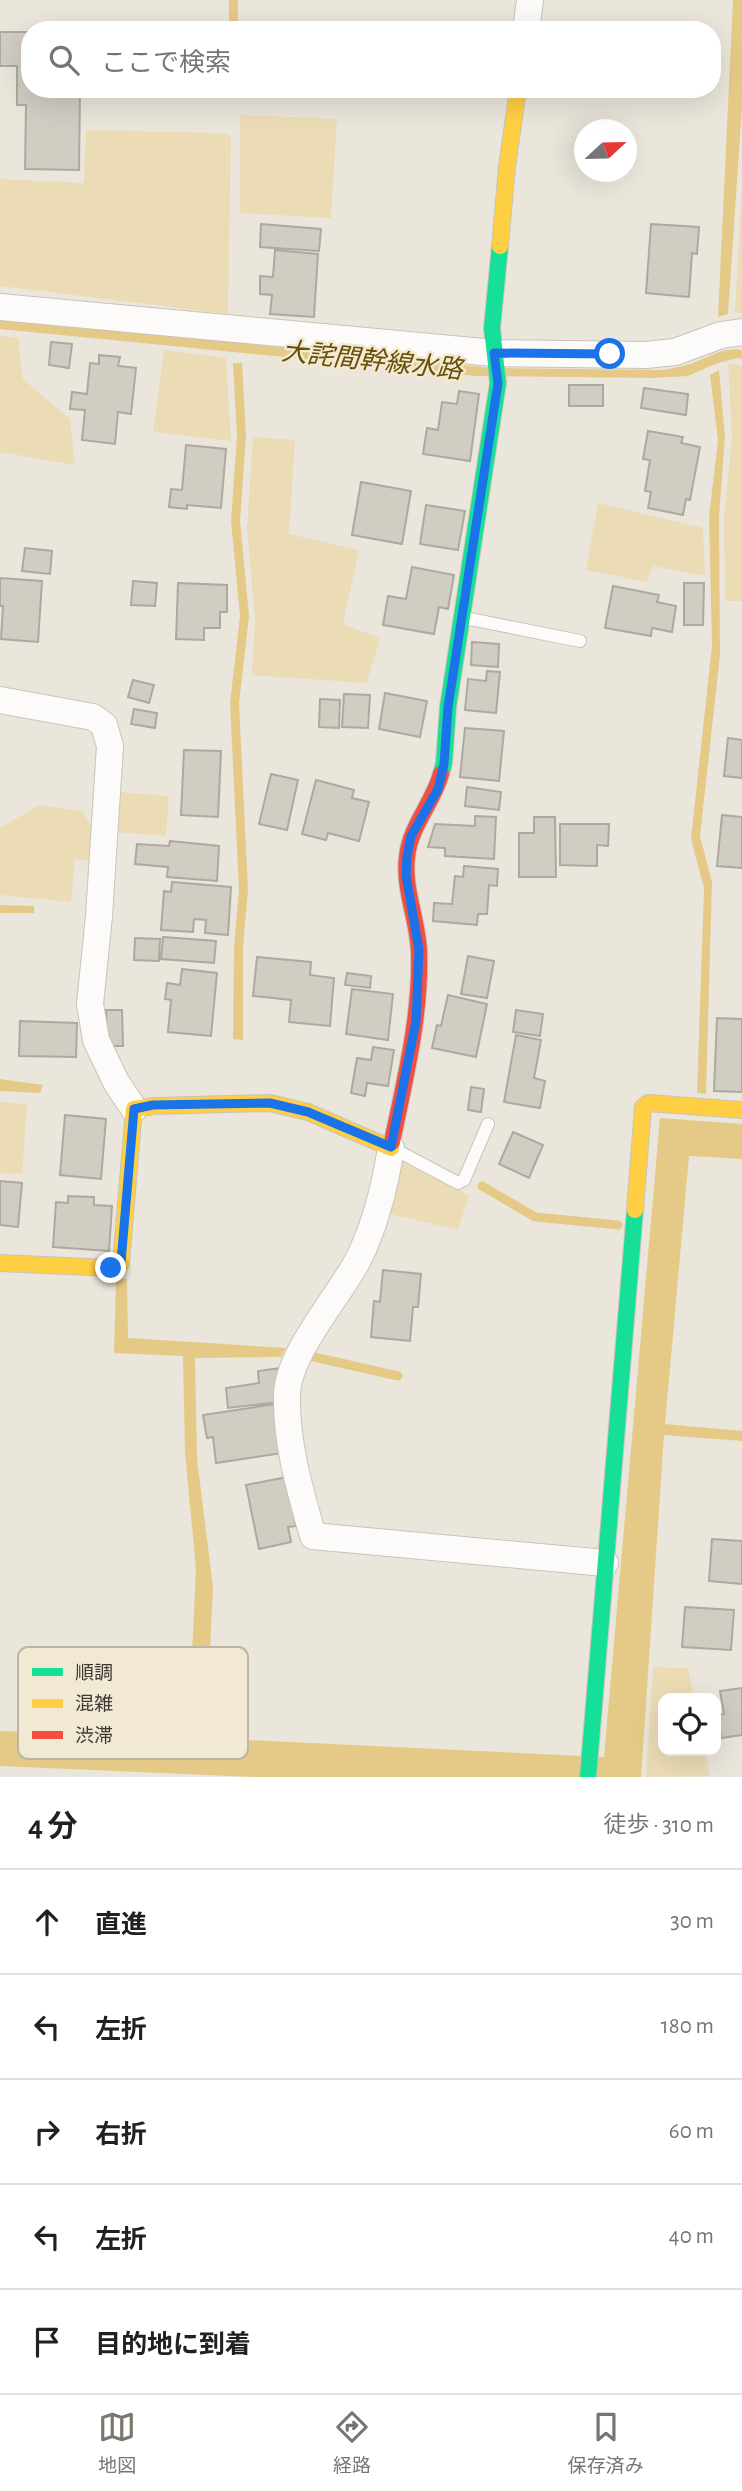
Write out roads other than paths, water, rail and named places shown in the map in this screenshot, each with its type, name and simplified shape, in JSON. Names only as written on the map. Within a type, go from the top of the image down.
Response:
[{"type":"street","points":[[527,21],[530,0]]},
{"type":"street","points":[[516,98],[492,328],[498,383],[448,707],[444,764],[438,789],[411,836],[407,856],[406,875],[419,950],[416,1021],[384,1192],[358,1259],[292,1366],[287,1394],[293,1465],[313,1536],[605,1563]]},
{"type":"street","points":[[0,307],[494,353],[646,355],[675,352],[721,335],[742,332]]},
{"type":"street","points":[[0,700],[93,717],[104,725],[110,746],[99,916],[90,1004],[96,1040],[116,1083],[134,1109],[121,1262],[111,1268],[0,1263]]},
{"type":"street","points":[[134,1109],[153,1105],[270,1103],[308,1112],[391,1147]]},
{"type":"street","points":[[588,1777],[643,1107],[648,1103],[742,1110]]},
{"type":"lane","points":[[461,618],[580,641]]},
{"type":"lane","points":[[391,1147],[458,1183],[464,1180],[488,1124]]},
{"type":"water","points":[[229,0],[238,0],[238,21],[229,21]]},
{"type":"water","points":[[733,0],[742,0],[742,107],[728,314],[718,317]]},
{"type":"water","name":"大詫間幹線水路","points":[[0,319],[492,368],[665,370],[735,349],[742,350],[742,359],[715,364],[688,376],[476,376],[0,329]]},
{"type":"water","points":[[233,363],[242,363],[246,436],[240,521],[249,616],[239,703],[248,890],[243,947],[243,1040],[233,1039],[234,947],[239,890],[230,703],[240,616],[231,521],[237,436]]},
{"type":"water","points":[[719,370],[725,436],[719,517],[720,655],[700,836],[712,882],[706,1094],[697,1093],[704,888],[691,839],[712,645],[709,517],[718,440],[710,375]]},
{"type":"water","points":[[0,905],[34,906],[34,913],[0,913]]},
{"type":"water","points":[[0,1079],[43,1085],[40,1093],[0,1091]]},
{"type":"water","points":[[660,1118],[742,1124],[742,1159],[689,1156],[665,1424],[742,1431],[742,1441],[664,1435],[641,1777],[254,1777],[0,1766],[0,1731],[18,1732],[18,1759],[248,1759],[248,1740],[604,1757]]},
{"type":"water","points":[[127,1278],[128,1338],[286,1348],[281,1357],[195,1358],[197,1459],[213,1587],[210,1647],[192,1647],[196,1569],[185,1453],[183,1356],[114,1353],[116,1281]]},
{"type":"waterway","points":[[482,1186],[535,1217],[618,1225]]},
{"type":"waterway","points":[[314,1357],[398,1376]]}]
